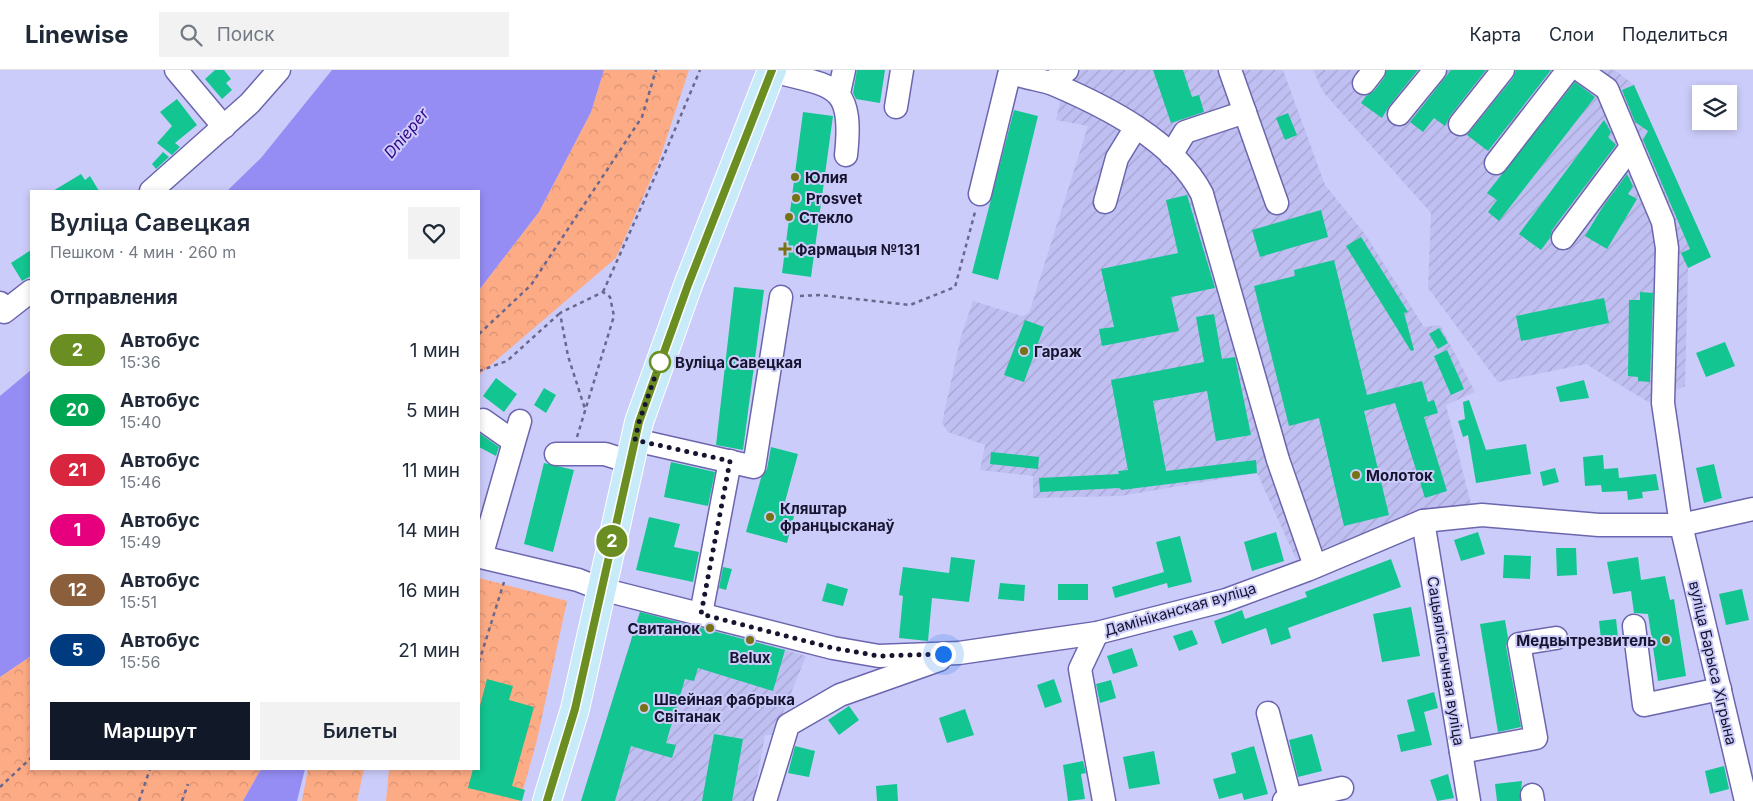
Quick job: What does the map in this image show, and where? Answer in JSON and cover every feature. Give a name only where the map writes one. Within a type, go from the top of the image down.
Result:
[{"type":"main road","points":[[547,801],[575,709],[639,422],[688,285],[772,71]]},
{"type":"street","points":[[176,70],[224,127]]},
{"type":"street","points":[[152,190],[250,103],[278,70]]},
{"type":"street","points":[[839,93],[844,70]]},
{"type":"street","points":[[896,107],[902,70]]},
{"type":"street","points":[[1230,70],[1277,203]]},
{"type":"street","points":[[1399,114],[1435,70]]},
{"type":"street","points":[[1460,124],[1502,70]]},
{"type":"street","points":[[1496,163],[1568,70]]},
{"type":"street","name":"вуліца Барыса Хігрына","points":[[1580,70],[1607,89],[1663,222],[1667,248],[1662,403],[1680,525],[1746,801]]},
{"type":"street","points":[[772,71],[826,85],[839,93],[848,113],[849,127],[846,155]]},
{"type":"street","points":[[980,194],[1010,71],[1059,76],[1123,117],[1171,155],[1195,180],[1202,194],[1278,460],[1315,566]]},
{"type":"street","points":[[1171,155],[1185,132],[1245,112]]},
{"type":"street","points":[[1105,202],[1117,158],[1136,127]]},
{"type":"street","points":[[1563,238],[1632,147]]},
{"type":"street","points":[[2,308],[30,292]]},
{"type":"street","points":[[566,454],[605,454],[632,451],[730,461],[754,466],[781,297]]},
{"type":"street","name":"Дамініканская вуліца","points":[[483,420],[516,431],[481,558],[578,580],[601,589],[833,648],[879,656],[959,653],[1097,633],[1226,600],[1315,566],[1422,521],[1482,515],[1599,525],[1680,525],[1753,508]]},
{"type":"street","points":[[701,614],[730,461]]},
{"type":"street","name":"Сацыялістычная вуліца","points":[[1422,521],[1469,801]]},
{"type":"street","points":[[1634,626],[1644,705],[1720,689]]},
{"type":"street","points":[[1097,633],[1080,669],[1104,801]]},
{"type":"street","points":[[1461,752],[1536,738],[1519,644],[1556,638]]},
{"type":"street","points":[[765,801],[788,725],[840,695],[959,653]]},
{"type":"street","points":[[1268,713],[1289,800],[1342,788]]},
{"type":"path","points":[[480,333],[536,277],[642,117],[656,70]]},
{"type":"path","points":[[480,370],[507,361],[560,313],[603,292],[700,70]]},
{"type":"path","points":[[781,297],[820,295],[910,305],[955,287],[980,194]]},
{"type":"path","points":[[566,454],[585,409],[605,350],[614,316],[610,297],[603,292]]},
{"type":"path","points":[[560,313],[568,356],[585,409]]},
{"type":"path","points":[[480,659],[510,564]]},
{"type":"path","points":[[0,786],[30,759]]},
{"type":"path","points":[[139,801],[150,770]]},
{"type":"path","points":[[182,801],[188,784]]},
{"type":"shaded area","points":[[1067,70],[1283,70],[1325,185],[1365,234],[1424,327],[1440,325],[1475,392],[1446,405],[1471,504],[1422,512],[1296,559],[1257,473],[1120,496],[1033,498],[1033,476],[980,470],[985,445],[948,432],[942,423],[961,336],[973,301],[1022,316],[1029,313],[1088,126],[1056,120]]},
{"type":"shaded area","points":[[1313,70],[1615,70],[1634,85],[1711,257],[1688,268],[1685,386],[1648,402],[1586,364],[1498,382],[1428,288],[1431,213],[1323,92]]},
{"type":"shaded area","points":[[641,607],[806,656],[774,735],[765,735],[753,801],[581,801]]},
{"type":"green space","points":[[604,70],[689,70],[659,161],[616,258],[480,374],[480,289],[539,212],[591,112]]},
{"type":"green space","points":[[480,578],[567,601],[537,740],[520,801],[386,801],[389,770],[480,770]]},
{"type":"green space","points":[[30,657],[30,770],[260,770],[243,801],[0,801],[0,677]]},
{"type":"green space","points":[[308,770],[364,770],[357,801],[302,801]]},
{"type":"water","name":"Dnieper","points":[[332,70],[604,70],[591,112],[539,212],[480,289],[480,190],[228,190],[261,158]]},
{"type":"water","points":[[30,371],[30,657],[0,677],[0,396]]},
{"type":"water","points":[[260,770],[305,770],[297,801],[243,801]]},
{"type":"building","points":[[215,70],[224,70],[231,79],[226,83],[232,90],[222,99],[205,79]]},
{"type":"building","points":[[857,70],[885,70],[880,103],[856,99],[853,93]]},
{"type":"building","points":[[1153,70],[1183,70],[1192,97],[1199,95],[1204,112],[1171,123]]},
{"type":"building","points":[[1387,70],[1418,70],[1389,106],[1382,118],[1361,103],[1366,96],[1374,91],[1384,78]]},
{"type":"building","points":[[1451,70],[1486,70],[1450,116],[1445,126],[1434,118],[1423,132],[1410,122]]},
{"type":"building","points":[[1516,70],[1551,70],[1488,151],[1467,135],[1513,78]]},
{"type":"building","points":[[1575,82],[1595,97],[1499,221],[1488,212],[1497,200],[1487,193]]},
{"type":"building","points":[[1634,85],[1711,257],[1688,268],[1681,253],[1690,249],[1643,140],[1648,131],[1635,122],[1622,90]]},
{"type":"building","points":[[177,99],[197,125],[175,143],[180,147],[172,155],[157,143],[172,126],[160,112]]},
{"type":"building","points":[[1014,110],[1038,116],[998,280],[972,273]]},
{"type":"building","points":[[803,112],[833,116],[811,277],[782,273]]},
{"type":"building","points":[[1288,113],[1297,135],[1285,140],[1276,118]]},
{"type":"building","points":[[1604,120],[1611,132],[1608,137],[1616,145],[1552,230],[1550,238],[1541,250],[1519,234]]},
{"type":"building","points":[[163,152],[169,157],[156,169],[152,164]]},
{"type":"building","points":[[81,174],[85,180],[90,176],[98,190],[55,190]]},
{"type":"building","points":[[1627,174],[1633,186],[1628,194],[1637,199],[1607,249],[1585,236],[1602,208]]},
{"type":"building","points":[[1187,195],[1215,288],[1171,297],[1179,331],[1102,346],[1099,329],[1114,327],[1101,269],[1178,253],[1166,200]]},
{"type":"building","points":[[1321,210],[1328,237],[1260,257],[1252,230]]},
{"type":"building","points":[[1361,237],[1408,312],[1404,313],[1414,350],[1411,351],[1346,246]]},
{"type":"building","points":[[30,251],[30,277],[22,281],[11,263]]},
{"type":"building","points":[[1334,260],[1367,395],[1422,381],[1428,402],[1434,400],[1438,413],[1424,417],[1447,491],[1425,498],[1395,403],[1364,411],[1389,515],[1344,526],[1319,418],[1289,426],[1254,286],[1295,276],[1294,270]]},
{"type":"building","points":[[734,287],[764,290],[743,450],[716,445]]},
{"type":"building","points":[[1640,292],[1653,293],[1650,382],[1638,381],[1638,377],[1628,376],[1629,300],[1640,300]]},
{"type":"building","points":[[1604,298],[1609,323],[1521,341],[1516,316]]},
{"type":"building","points":[[1214,314],[1222,359],[1235,357],[1251,435],[1216,441],[1207,391],[1153,401],[1166,471],[1256,460],[1257,473],[1121,490],[1120,488],[1040,492],[1039,478],[1119,474],[1118,471],[1128,470],[1111,380],[1204,362],[1196,317]]},
{"type":"building","name":"Гараж","points":[[1025,320],[1044,327],[1024,382],[1004,375]]},
{"type":"building","points":[[1439,328],[1448,343],[1438,349],[1429,334]]},
{"type":"building","points":[[1725,342],[1735,366],[1706,377],[1696,353]]},
{"type":"building","points":[[1447,350],[1464,389],[1451,395],[1434,356]]},
{"type":"building","points":[[496,378],[517,394],[504,412],[483,396]]},
{"type":"building","points":[[1584,380],[1589,398],[1560,402],[1556,387]]},
{"type":"building","points":[[544,388],[556,395],[546,413],[534,405]]},
{"type":"building","points":[[1469,400],[1486,450],[1526,444],[1531,474],[1476,483],[1468,435],[1463,437],[1458,421],[1465,419],[1463,402]]},
{"type":"building","points":[[480,434],[499,447],[496,456],[480,448]]},
{"type":"building","points":[[771,447],[798,454],[782,513],[794,516],[787,543],[746,532],[761,478],[767,469]]},
{"type":"building","points":[[991,452],[1039,457],[1038,469],[990,464]]},
{"type":"building","points":[[1603,455],[1604,469],[1618,468],[1619,478],[1656,474],[1659,490],[1642,492],[1643,498],[1628,500],[1627,491],[1602,492],[1601,485],[1585,486],[1583,457]]},
{"type":"building","points":[[671,462],[715,472],[708,506],[664,497]]},
{"type":"building","points":[[544,463],[574,470],[553,552],[524,544]]},
{"type":"building","points":[[1714,464],[1722,498],[1704,503],[1696,468]]},
{"type":"building","points":[[1555,468],[1559,482],[1543,486],[1540,472]]},
{"type":"building","points":[[649,517],[680,524],[674,547],[699,552],[693,582],[636,570]]},
{"type":"building","points":[[1276,532],[1284,561],[1252,571],[1244,542]]},
{"type":"building","points":[[1478,532],[1485,554],[1461,561],[1454,540]]},
{"type":"building","points":[[1180,536],[1192,582],[1168,588],[1167,583],[1115,598],[1112,587],[1164,572],[1156,542]]},
{"type":"building","points":[[1556,548],[1576,548],[1577,575],[1557,576]]},
{"type":"building","points":[[1504,555],[1531,556],[1530,579],[1503,578]]},
{"type":"building","points":[[951,557],[975,560],[969,602],[932,598],[928,641],[899,638],[903,596],[899,595],[903,567],[949,573]]},
{"type":"building","points":[[1638,557],[1641,580],[1665,576],[1670,600],[1674,599],[1686,676],[1658,681],[1648,614],[1634,613],[1631,591],[1613,594],[1607,562]]},
{"type":"building","points":[[1391,559],[1401,587],[1288,628],[1291,638],[1271,645],[1266,628],[1222,644],[1214,621],[1242,610],[1245,619],[1307,597],[1305,592]]},
{"type":"building","points":[[723,567],[732,569],[726,590],[719,588]]},
{"type":"building","points":[[827,583],[848,589],[843,606],[822,601]]},
{"type":"building","points":[[1000,583],[1025,585],[1024,601],[998,599]]},
{"type":"building","points":[[1058,584],[1088,584],[1088,600],[1058,600]]},
{"type":"building","points":[[1742,589],[1749,620],[1726,625],[1719,594]]},
{"type":"building","points":[[1411,607],[1420,656],[1382,662],[1373,614]]},
{"type":"building","name":"Швейная фабрыка Світанак","points":[[640,612],[785,650],[773,691],[698,668],[694,681],[685,679],[666,743],[676,745],[672,758],[631,746],[615,801],[581,801]]},
{"type":"building","points":[[1616,619],[1618,637],[1601,639],[1599,621]]},
{"type":"building","points":[[1505,620],[1508,638],[1506,646],[1521,727],[1498,732],[1480,624]]},
{"type":"building","points":[[1192,630],[1198,644],[1179,651],[1173,636]]},
{"type":"building","points":[[1132,648],[1138,666],[1113,674],[1107,656]]},
{"type":"building","points":[[487,679],[513,686],[509,700],[534,707],[512,786],[525,790],[522,801],[468,788],[473,770],[480,770],[480,706]]},
{"type":"building","points":[[1054,679],[1062,702],[1045,708],[1037,685]]},
{"type":"building","points":[[1111,680],[1116,698],[1100,703],[1096,684]]},
{"type":"building","points":[[1434,692],[1438,708],[1424,712],[1432,745],[1401,752],[1397,735],[1415,731],[1407,700]]},
{"type":"building","points":[[849,706],[859,720],[839,735],[828,720]]},
{"type":"building","points":[[965,709],[974,735],[947,743],[939,718]]},
{"type":"building","points":[[714,734],[743,739],[732,801],[702,801]]},
{"type":"building","points":[[1312,734],[1322,771],[1298,777],[1289,740]]},
{"type":"building","points":[[795,746],[815,751],[809,777],[788,773]]},
{"type":"building","points":[[1254,746],[1268,794],[1244,800],[1242,793],[1219,799],[1213,779],[1236,773],[1231,753]]},
{"type":"building","points":[[1154,751],[1160,784],[1129,789],[1123,757]]},
{"type":"building","points":[[1083,761],[1086,773],[1081,774],[1085,799],[1068,801],[1063,765]]},
{"type":"building","points":[[1724,766],[1729,789],[1710,794],[1705,771]]},
{"type":"building","points":[[1448,774],[1454,798],[1437,801],[1430,780]]},
{"type":"building","points":[[1522,781],[1520,801],[1497,801],[1495,784]]},
{"type":"building","points":[[897,784],[898,801],[877,801],[876,786]]},
{"type":"bus line","name":"2","points":[[547,801],[575,709],[639,422],[688,285],[772,70]]},
{"type":"place","name":"Юлия","points":[[795,177]]},
{"type":"place","name":"Prosvet","points":[[796,198]]},
{"type":"place","name":"Стекло","points":[[789,217]]},
{"type":"place","name":"Фармацыя №131","points":[[785,249]]},
{"type":"place","name":"Гараж","points":[[1024,351]]},
{"type":"place","name":"Вуліца Савецкая","points":[[660,362]]},
{"type":"place","name":"Молоток","points":[[1356,475]]},
{"type":"place","name":"Кляштар францысканаў","points":[[770,517]]},
{"type":"place","name":"Свитанок","points":[[710,628]]},
{"type":"place","name":"Belux","points":[[750,640]]},
{"type":"place","name":"Медвытрезвитель","points":[[1666,640]]},
{"type":"place","name":"Швейная фабрыка Світанак","points":[[644,708]]},
{"type":"route","points":[[660,362],[639,422],[635,440],[730,461],[701,614],[833,648],[879,656],[943,654]]}]
